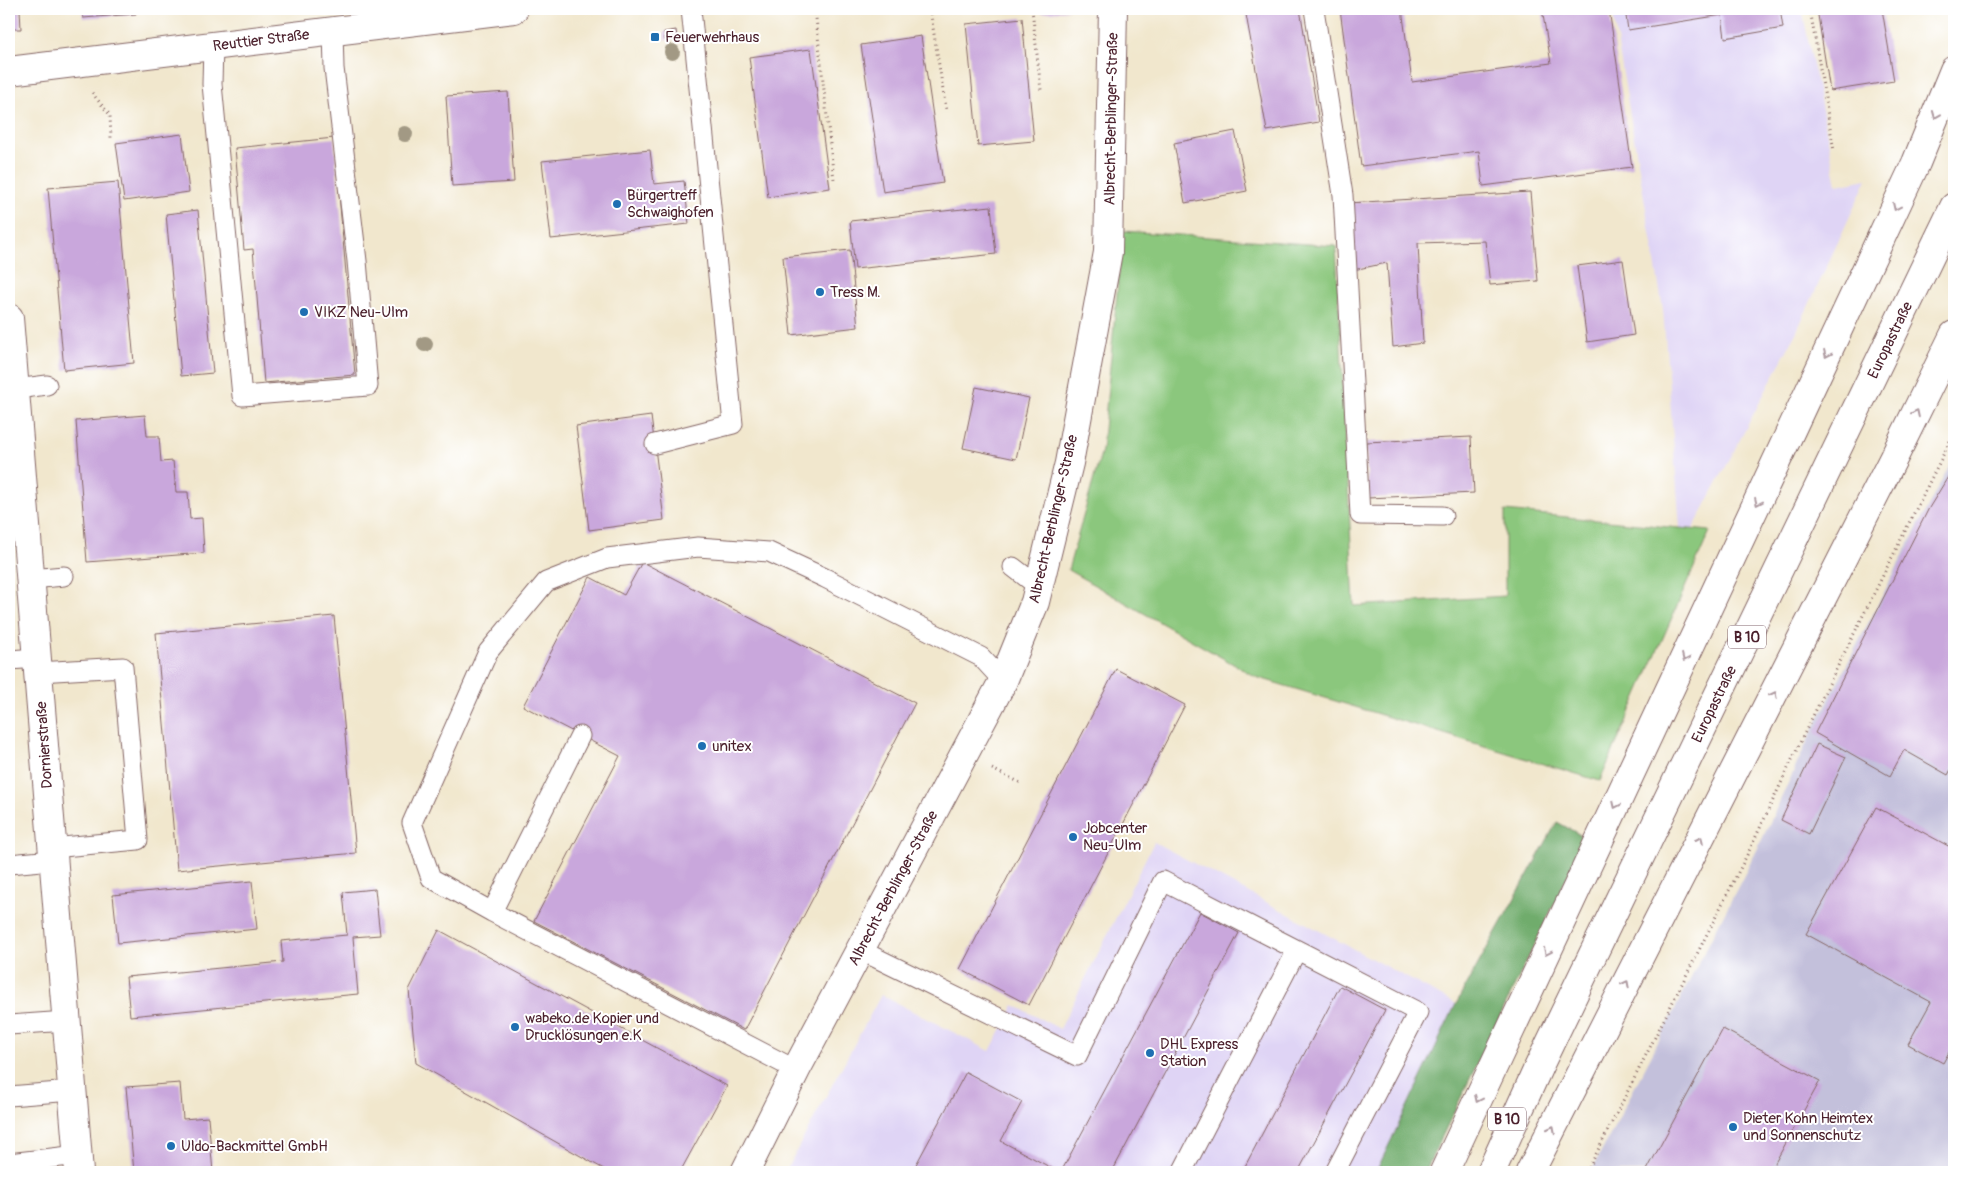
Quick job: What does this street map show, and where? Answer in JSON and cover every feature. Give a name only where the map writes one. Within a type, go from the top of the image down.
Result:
[{"type":"main road","name":"Reuttier Straße","points":[[9,71],[514,9]]},
{"type":"main road","name":"Albrecht-Berblinger-Straße","points":[[745,1172],[796,1070],[1003,681],[1039,586],[1069,463],[1108,252],[1113,9]]},
{"type":"main road","points":[[1444,1172],[1912,172],[1954,70]]},
{"type":"main road","name":"Europastraße","points":[[1491,1172],[1539,1066],[1954,207]]},
{"type":"main road","name":"Dornierstraße","points":[[9,318],[16,389],[17,511],[31,579],[52,854],[79,1164]]},
{"type":"main road","points":[[1530,1172],[1841,562],[1954,335]]},
{"type":"main road","name":"Europastraße","points":[[1474,1172],[1539,1066]]},
{"type":"lane","points":[[655,444],[733,424],[691,9]]},
{"type":"lane","points":[[1314,9],[1343,195],[1360,515],[1443,516]]},
{"type":"lane","points":[[213,46],[212,84],[242,396],[368,386],[357,261],[334,68],[333,31]]},
{"type":"lane","points":[[16,389],[47,385]]},
{"type":"lane","points":[[796,1070],[492,912],[431,878],[412,823],[488,652],[546,582],[607,558],[698,547],[769,552],[825,578],[981,657],[1003,681]]},
{"type":"lane","points":[[1013,567],[1039,586]]},
{"type":"lane","points":[[31,579],[64,576]]},
{"type":"lane","points":[[9,660],[38,665],[123,667],[138,840],[52,854],[9,864]]},
{"type":"lane","points":[[492,912],[580,736]]},
{"type":"lane","points":[[860,950],[1077,1056],[1163,881],[1418,1012],[1335,1172]]},
{"type":"lane","points":[[1182,1172],[1297,950]]},
{"type":"lane","points":[[9,1025],[66,1022]]},
{"type":"lane","points":[[9,1096],[72,1091]]},
{"type":"lane","points":[[9,1163],[79,1164]]},
{"type":"path","points":[[815,9],[834,180]]},
{"type":"path","points":[[930,9],[946,110]]},
{"type":"path","points":[[1032,9],[1041,90]]},
{"type":"path","points":[[1810,9],[1834,151]]},
{"type":"path","points":[[88,61],[93,94],[110,115],[111,138]]},
{"type":"path","points":[[1587,1172],[1752,845],[1806,730],[1954,433]]},
{"type":"shaded area","points":[[1612,9],[1802,9],[1837,185],[1867,179],[1795,335],[1693,529],[1680,528],[1663,309]]},
{"type":"shaded area","points":[[1954,456],[1954,1172],[1591,1172],[1758,848],[1809,738]]},
{"type":"shaded area","points":[[1154,842],[1456,1004],[1376,1172],[785,1172],[881,995],[990,1051],[1014,1005],[1060,1029]]},
{"type":"green space","points":[[1123,231],[1336,246],[1354,606],[1505,596],[1505,511],[1710,531],[1600,781],[1256,677],[1068,570],[1102,450]]},
{"type":"green space","points":[[1557,822],[1586,838],[1425,1172],[1376,1172],[1456,1004]]},
{"type":"building","points":[[9,9],[20,9],[21,29],[9,29]]},
{"type":"building","points":[[82,9],[135,9],[136,14],[83,18]]},
{"type":"building","points":[[1041,9],[1068,9],[1068,10],[1041,13]]},
{"type":"building","points":[[1245,9],[1300,9],[1319,122],[1267,131]]},
{"type":"building","points":[[1340,9],[1402,9],[1412,82],[1551,63],[1542,9],[1609,9],[1632,167],[1483,186],[1479,151],[1361,166]]},
{"type":"building","points":[[1625,9],[1780,9],[1783,28],[1725,38],[1722,15],[1628,30]]},
{"type":"building","points":[[1817,9],[1882,9],[1894,81],[1830,91]]},
{"type":"building","points":[[1022,18],[1034,141],[978,146],[966,24]]},
{"type":"building","points":[[676,30],[677,38],[665,40],[664,32]]},
{"type":"building","points":[[921,36],[943,183],[883,192],[861,45]]},
{"type":"building","points":[[811,49],[830,188],[768,197],[749,57]]},
{"type":"building","points":[[508,92],[514,182],[452,186],[446,96]]},
{"type":"building","points":[[1235,131],[1247,191],[1185,203],[1174,143]]},
{"type":"building","points":[[182,134],[189,192],[124,201],[116,143]]},
{"type":"building","name":"VIKZ Neu-Ulm","points":[[334,138],[355,375],[264,383],[253,249],[244,250],[235,148]]},
{"type":"building","name":"Bürgertreff Schwaighofen","points":[[650,150],[654,184],[684,181],[689,224],[551,239],[542,161]]},
{"type":"building","points":[[118,182],[134,363],[64,370],[48,188]]},
{"type":"building","points":[[1530,192],[1538,281],[1490,285],[1485,241],[1418,243],[1423,343],[1393,347],[1387,263],[1353,270],[1348,203]]},
{"type":"building","points":[[991,206],[996,254],[855,269],[850,221]]},
{"type":"building","points":[[198,210],[213,373],[181,376],[166,214]]},
{"type":"building","name":"Tress M.","points":[[850,250],[858,327],[791,335],[783,257]]},
{"type":"building","points":[[1623,260],[1634,335],[1587,342],[1577,266]]},
{"type":"building","points":[[976,387],[1029,398],[1016,459],[963,448]]},
{"type":"building","points":[[145,415],[147,436],[159,436],[161,462],[173,461],[176,492],[188,492],[190,519],[202,518],[204,553],[87,562],[76,421]]},
{"type":"building","points":[[651,416],[664,520],[589,530],[576,426]]},
{"type":"building","points":[[1471,437],[1474,493],[1368,498],[1366,442]]},
{"type":"building","points":[[1954,467],[1954,764],[1948,775],[1904,750],[1890,776],[1815,733],[1929,508]]},
{"type":"building","points":[[642,562],[915,703],[744,1030],[534,921],[620,756],[523,706],[590,577],[624,595]]},
{"type":"building","points":[[334,616],[356,853],[177,870],[156,633]]},
{"type":"building","name":"Jobcenter Neu-Ulm","points":[[1116,669],[1185,705],[1029,1005],[960,969]]},
{"type":"building","points":[[1817,744],[1846,757],[1809,834],[1781,820]]},
{"type":"building","points":[[1876,807],[1954,849],[1954,1043],[1943,1063],[1908,1044],[1931,1002],[1806,934]]},
{"type":"building","points":[[252,881],[257,929],[118,943],[113,895]]},
{"type":"building","points":[[375,889],[380,935],[353,937],[358,994],[130,1016],[126,977],[283,962],[281,941],[347,935],[343,892]]},
{"type":"building","name":"DHL Express Station","points":[[1200,912],[1239,933],[1112,1172],[1061,1172]]},
{"type":"building","name":"wabeko.de Kopier und Drucklösungen e.K","points":[[439,930],[727,1086],[680,1172],[609,1172],[416,1063],[409,990]]},
{"type":"building","points":[[1340,986],[1385,1010],[1298,1172],[1242,1172]]},
{"type":"building","name":"Dieter Kohn Heimtex und Sonnenschutz","points":[[1723,1029],[1820,1081],[1770,1172],[1646,1172]]},
{"type":"building","points":[[966,1072],[1022,1102],[1001,1141],[1059,1172],[912,1172]]},
{"type":"building","name":"Uldo-Backmittel GmbH","points":[[180,1083],[183,1119],[208,1117],[213,1172],[134,1172],[126,1087]]},
{"type":"place","name":"Feuerwehrhaus","points":[[655,37]]},
{"type":"place","name":"Bürgertreff Schwaighofen","points":[[617,204]]},
{"type":"place","name":"Tress M.","points":[[820,292]]},
{"type":"place","name":"VIKZ Neu-Ulm","points":[[304,312]]},
{"type":"place","name":"unitex","points":[[702,746]]},
{"type":"place","name":"Jobcenter Neu-Ulm","points":[[1073,837]]},
{"type":"place","name":"wabeko.de Kopier und Drucklösungen e.K","points":[[515,1027]]},
{"type":"place","name":"DHL Express Station","points":[[1150,1053]]},
{"type":"place","name":"Dieter Kohn Heimtex und Sonnenschutz","points":[[1733,1127]]},
{"type":"place","name":"Uldo-Backmittel GmbH","points":[[171,1146]]}]
